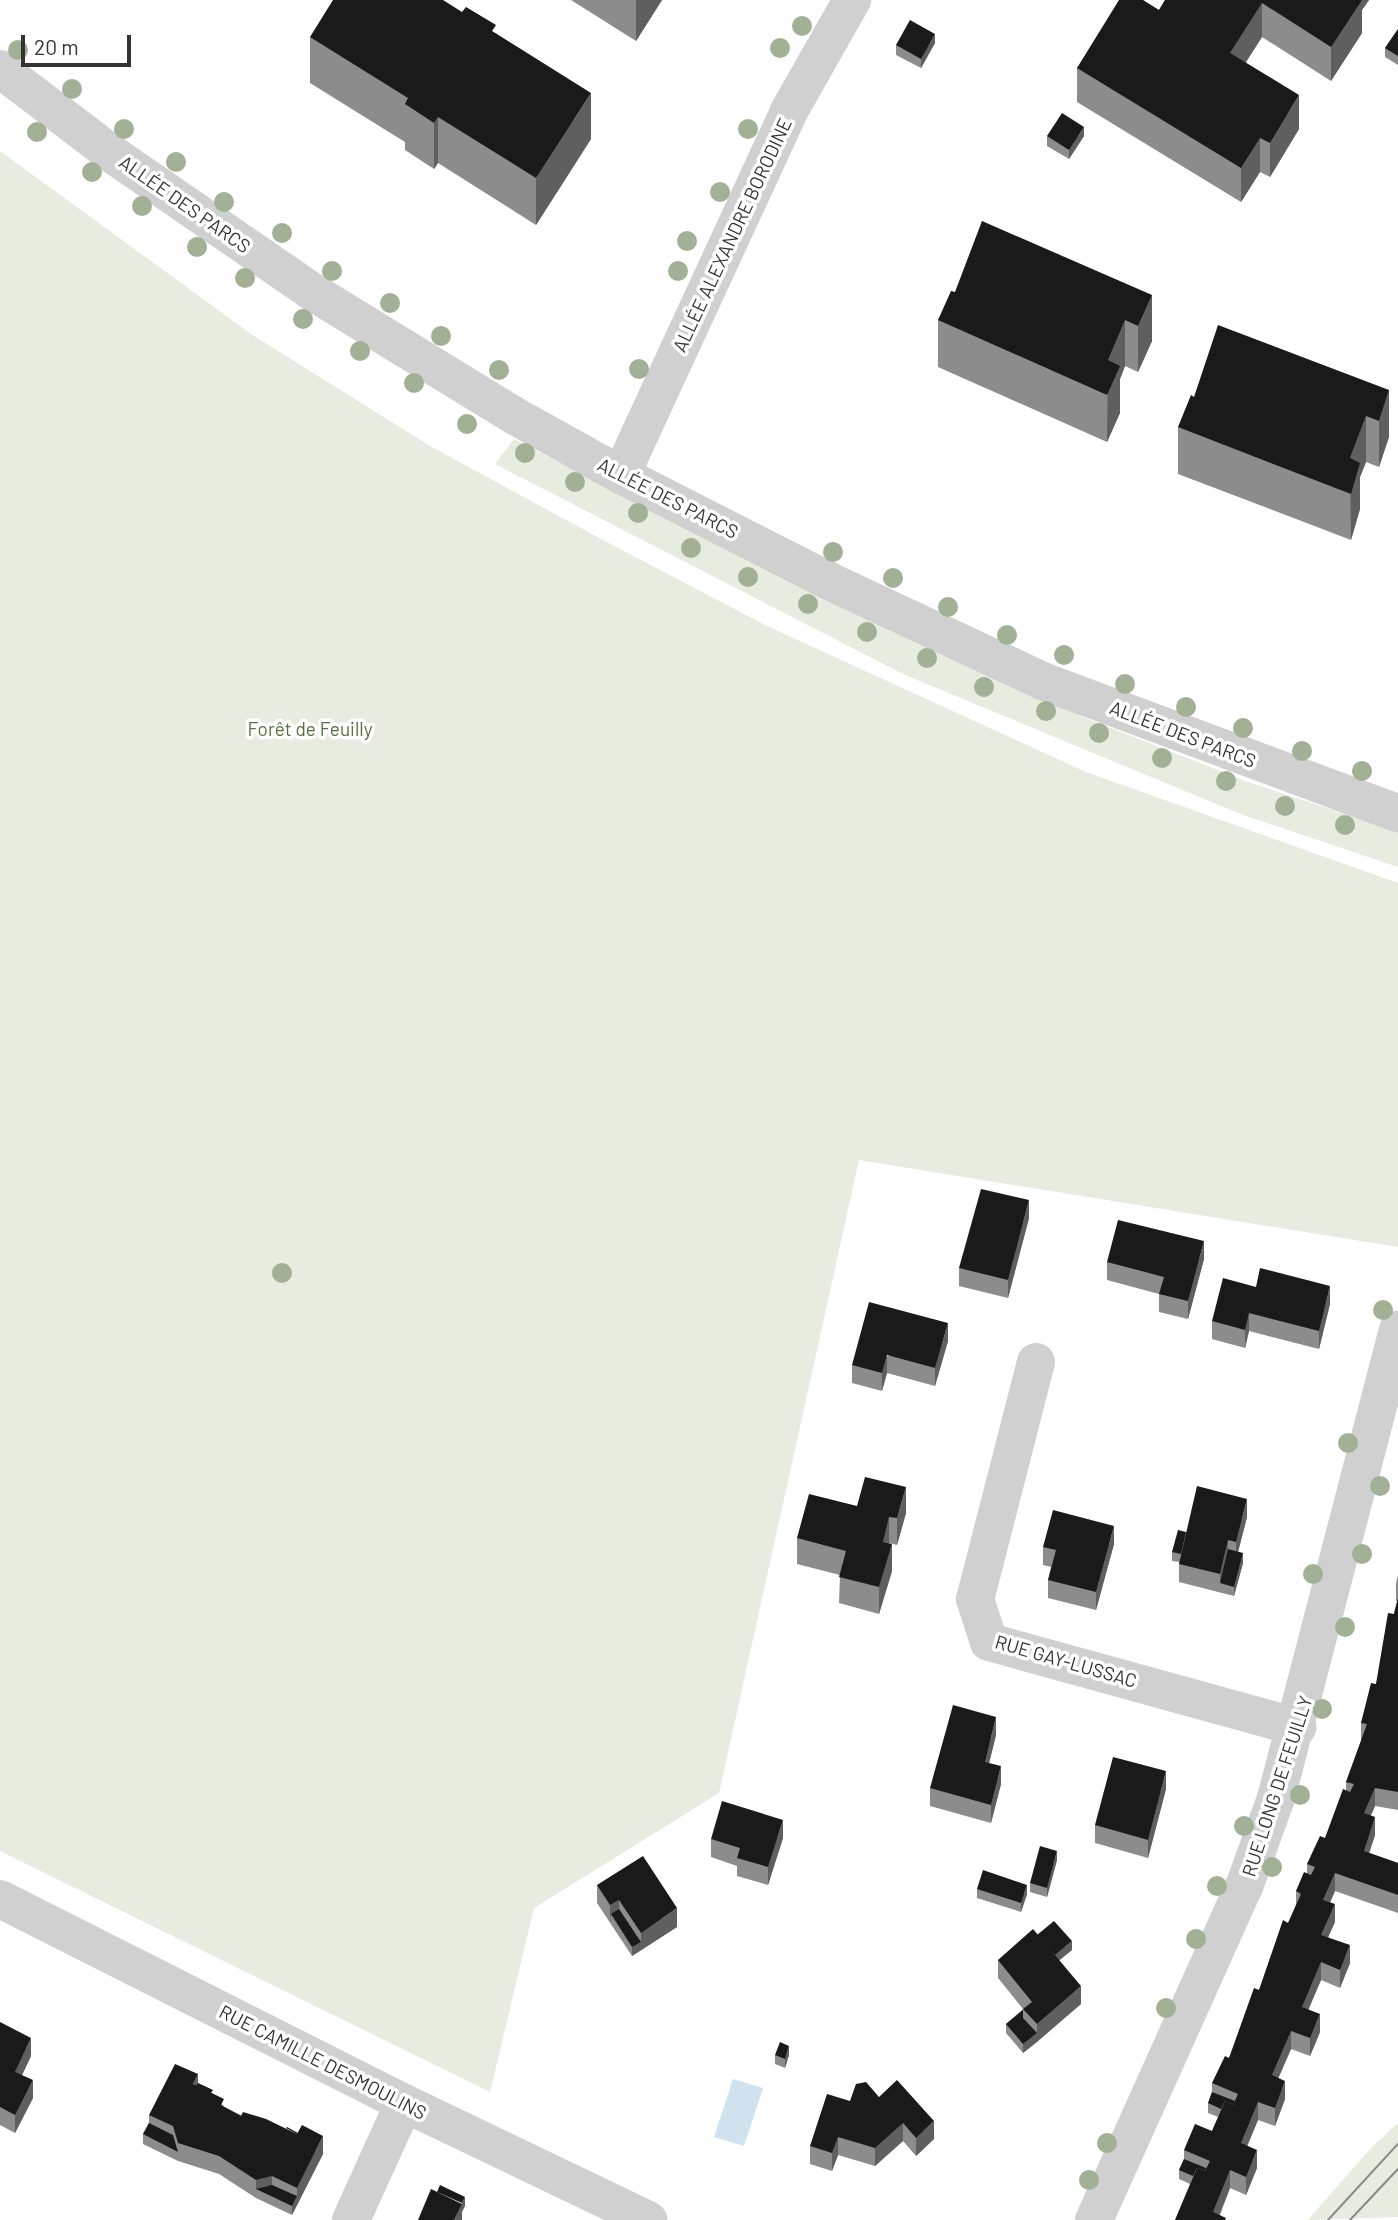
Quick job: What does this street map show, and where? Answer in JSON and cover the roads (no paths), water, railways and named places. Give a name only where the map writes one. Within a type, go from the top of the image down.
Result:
[{"type":"street","name":"ALLÉE ALEXANDRE BORODINE","points":[[621,475],[789,111],[852,0]]},
{"type":"street","name":"ALLÉE DES PARCS","points":[[0,69],[112,154],[311,291],[515,416],[621,475],[829,581],[1045,682],[1398,813]]},
{"type":"street","name":"RUE LONG DE FEUILLY","points":[[1094,2220],[1244,1887],[1298,1727],[1398,1330]]},
{"type":"street","name":"RUE GAY-LUSSAC","points":[[1036,1362],[975,1599],[989,1642],[1298,1727]]},
{"type":"street","name":"RUE CAMILLE DESMOULINS","points":[[0,1899],[404,2103],[648,2220]]},
{"type":"street","points":[[351,2220],[404,2103]]},
{"type":"water","points":[[733,2079],[763,2088],[744,2146],[714,2137]]},
{"type":"tram line","points":[[1328,2220],[1398,2144]]},
{"type":"tram line","points":[[1350,2220],[1398,2169]]},
{"type":"park label","name":"Forêt de Feuilly","points":[[310,729]]}]
